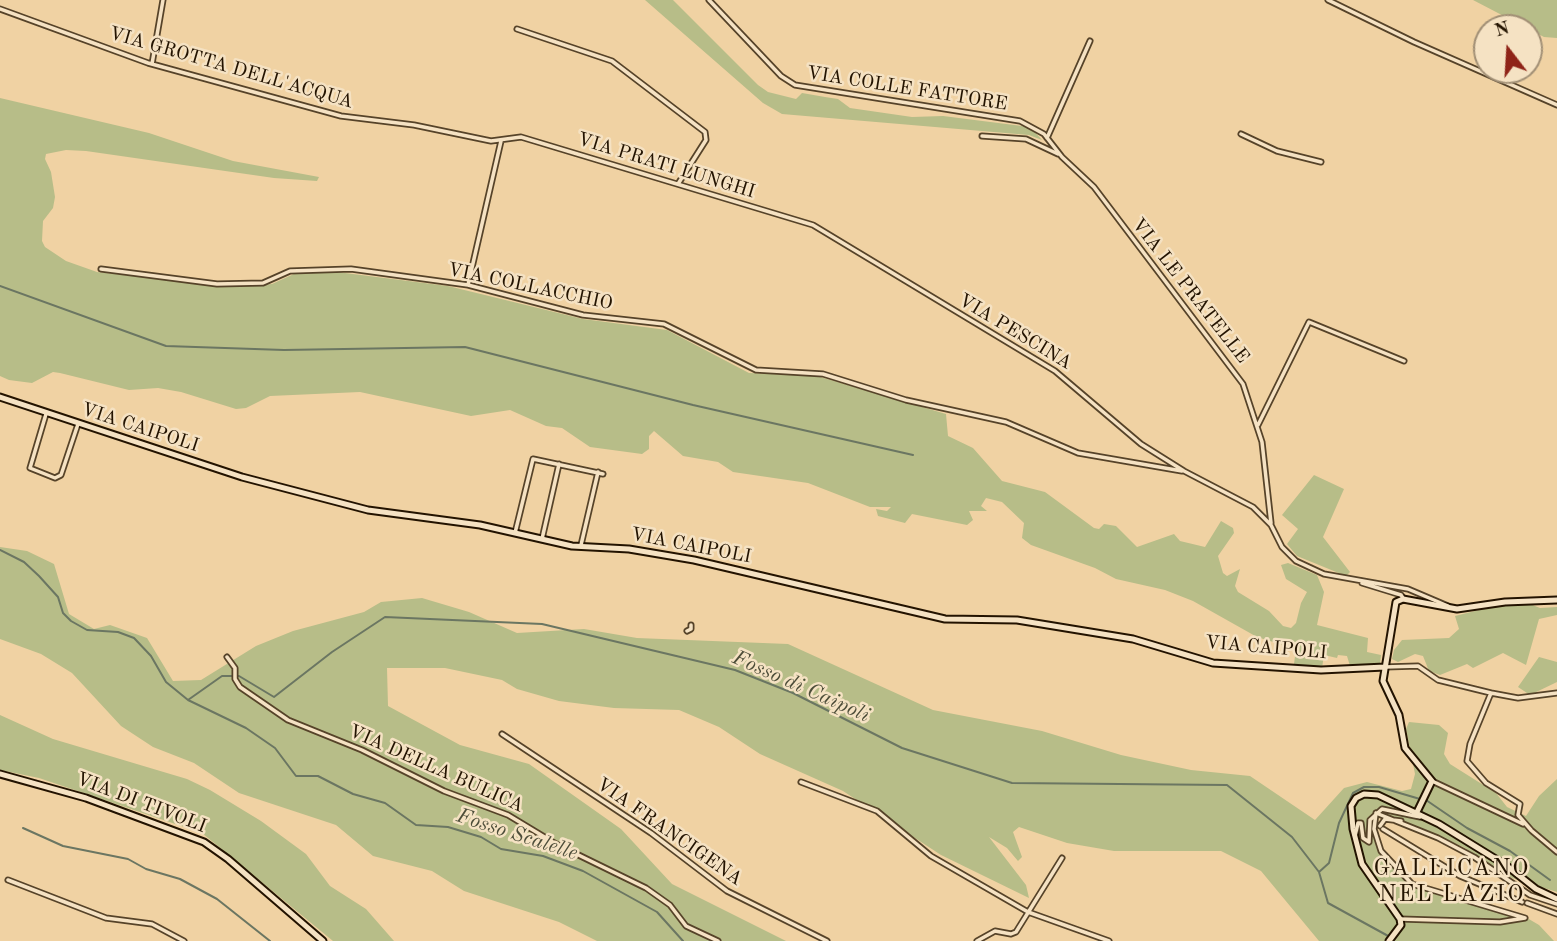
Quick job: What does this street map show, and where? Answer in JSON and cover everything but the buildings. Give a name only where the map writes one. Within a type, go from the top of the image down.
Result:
[{"type":"street","points":[[152,64],[163,0]]},
{"type":"street","name":"VIA COLLE FATTORE","points":[[709,0],[782,77],[795,85],[1020,121],[1047,138]]},
{"type":"street","points":[[1328,0],[1423,46],[1557,105]]},
{"type":"street","name":"VIA GROTTA DELL'ACQUA","points":[[0,9],[152,64],[351,119],[414,125],[501,141]]},
{"type":"street","points":[[517,29],[610,60],[704,131],[706,140],[678,184]]},
{"type":"street","points":[[1047,138],[1090,41]]},
{"type":"street","points":[[1241,134],[1277,151],[1321,162]]},
{"type":"street","points":[[982,136],[1026,138],[1060,155]]},
{"type":"street","name":"VIA PRATI LUNGHI","points":[[501,141],[520,137],[822,230]]},
{"type":"street","name":"VIA LE PRATELLE","points":[[1047,138],[1060,155],[1094,187],[1172,293],[1222,353],[1246,389],[1258,425],[1271,525]]},
{"type":"street","points":[[468,285],[501,141]]},
{"type":"street","name":"VIA PESCINA","points":[[822,230],[873,264],[1062,375],[1127,434],[1184,471]]},
{"type":"street","name":"VIA COLLACCHIO","points":[[101,269],[217,284],[265,283],[290,271],[351,270],[468,285],[583,315],[664,324],[756,370],[823,374],[906,400],[1006,422],[1075,452],[1184,471]]},
{"type":"street","points":[[1258,425],[1309,322],[1404,361]]},
{"type":"street","name":"VIA CAIPOLI","points":[[0,397],[247,479],[354,507],[515,533],[581,547],[625,549],[690,559],[948,620],[1022,621],[1135,639],[1213,663],[1321,670],[1385,667]]},
{"type":"street","points":[[46,414],[30,467],[32,471],[44,475],[61,477],[78,424]]},
{"type":"street","points":[[515,533],[533,459],[601,473],[581,547]]},
{"type":"street","points":[[542,539],[559,464]]},
{"type":"street","points":[[1184,471],[1248,504],[1271,525],[1284,549],[1298,563],[1321,573],[1413,591],[1452,609]]},
{"type":"street","points":[[1357,581],[1401,595],[1403,599],[1452,609],[1505,602],[1557,600]]},
{"type":"street","points":[[1403,599],[1395,604],[1384,683],[1399,715],[1404,747],[1431,783],[1519,821],[1557,852]]},
{"type":"street","points":[[687,631],[691,629],[691,625]]},
{"type":"street","name":"VIA DELLA BULICA","points":[[227,657],[235,668],[235,679],[240,687],[288,720],[358,748],[444,791],[511,816],[552,842],[646,888],[670,905],[684,924],[718,941]]},
{"type":"street","points":[[1385,667],[1418,666],[1440,680],[1520,698],[1557,693]]},
{"type":"street","points":[[1491,693],[1470,744],[1467,761],[1490,786],[1520,804],[1518,815],[1531,830]]},
{"type":"street","name":"VIA FRANCIGENA","points":[[502,734],[655,835],[723,889],[827,941]]},
{"type":"street","name":"VIA DI TIVOLI","points":[[0,774],[74,794],[198,839],[225,856],[323,941]]},
{"type":"street","points":[[801,782],[877,811],[931,856],[1028,912],[1109,941]]},
{"type":"street","points":[[1418,809],[1431,783]]},
{"type":"street","points":[[1400,922],[1362,864],[1354,838],[1351,806],[1362,794],[1374,793],[1418,809],[1507,866],[1557,902]]},
{"type":"street","points":[[1354,838],[1358,823],[1361,823],[1363,838],[1369,842],[1370,820],[1384,808],[1429,818]]},
{"type":"street","points":[[1376,813],[1401,821],[1472,856],[1530,895],[1557,902]]},
{"type":"street","points":[[1376,813],[1374,829],[1381,851],[1412,884],[1524,915],[1523,920],[1500,922],[1400,922]]},
{"type":"street","points":[[1401,821],[1385,819],[1382,827],[1460,877],[1557,914]]},
{"type":"street","points":[[977,941],[995,931],[1015,933],[1062,858]]},
{"type":"street","points":[[8,880],[106,918],[152,923],[184,941]]},
{"type":"street","points":[[1389,941],[1400,922]]},
{"type":"green space","points":[[645,0],[673,0],[768,92],[796,99],[802,93],[838,99],[850,108],[912,117],[943,116],[1022,126],[1033,130],[1042,140],[1029,135],[782,114],[763,103]]},
{"type":"green space","points":[[1473,0],[1557,0],[1557,38],[1543,36],[1543,14],[1500,14]]},
{"type":"green space","points":[[0,98],[149,133],[233,161],[319,177],[317,181],[274,178],[86,151],[66,150],[46,154],[55,197],[53,208],[43,221],[42,241],[45,247],[66,261],[97,272],[232,287],[272,284],[296,273],[337,272],[448,286],[583,319],[667,330],[749,373],[817,376],[946,414],[948,436],[973,448],[1002,481],[1045,492],[1094,528],[1099,529],[1104,524],[1116,526],[1137,547],[1174,534],[1180,541],[1205,547],[1221,521],[1233,528],[1234,533],[1218,556],[1223,573],[1227,576],[1240,569],[1235,586],[1238,592],[1269,611],[1283,626],[1291,628],[1296,623],[1307,592],[1286,579],[1281,565],[1288,563],[1317,575],[1324,592],[1317,625],[1368,638],[1367,652],[1381,655],[1380,664],[1350,666],[1347,656],[1338,655],[1337,658],[1324,655],[1322,668],[1294,664],[1296,649],[1257,637],[1193,601],[1165,590],[1116,579],[1095,568],[1031,545],[1022,538],[1024,523],[1002,502],[986,498],[981,506],[987,511],[969,511],[973,520],[967,525],[912,514],[905,523],[878,516],[876,509],[887,511],[891,507],[870,507],[808,483],[733,472],[718,462],[683,456],[654,431],[649,436],[649,449],[642,454],[590,447],[562,428],[546,426],[510,410],[471,416],[360,392],[270,396],[246,408],[236,409],[181,392],[158,388],[129,390],[53,372],[32,383],[9,380],[0,376]]},
{"type":"green space","points":[[1314,475],[1344,489],[1323,537],[1350,572],[1346,576],[1297,556],[1287,544],[1298,529],[1282,515]]},
{"type":"green space","points":[[0,547],[27,551],[54,564],[69,614],[94,629],[110,625],[147,638],[173,681],[201,680],[256,646],[293,631],[364,612],[381,602],[422,598],[469,612],[517,633],[584,629],[637,638],[788,644],[933,710],[1042,731],[1121,755],[1191,770],[1250,776],[1315,820],[1344,788],[1367,782],[1402,791],[1411,789],[1415,774],[1406,729],[1409,722],[1439,725],[1448,733],[1444,754],[1450,764],[1496,793],[1507,807],[1526,816],[1539,796],[1557,779],[1557,892],[1512,878],[1463,847],[1380,812],[1376,814],[1374,823],[1381,851],[1412,884],[1522,915],[1539,925],[1554,941],[1319,941],[1261,871],[1221,851],[1114,851],[1067,843],[1019,827],[1013,832],[1022,857],[1018,861],[1007,848],[989,837],[1026,885],[1029,898],[941,855],[843,791],[760,754],[719,727],[679,710],[614,708],[559,701],[517,689],[502,680],[445,668],[387,668],[388,706],[460,745],[529,764],[621,829],[672,884],[786,941],[597,941],[559,922],[464,891],[432,871],[373,856],[336,825],[239,793],[194,763],[153,747],[121,726],[72,673],[41,654],[0,639]]},
{"type":"green space","points":[[1530,604],[1540,608],[1557,607],[1557,615],[1539,619],[1526,665],[1503,653],[1473,668],[1467,664],[1440,675],[1429,671],[1423,656],[1415,654],[1398,662],[1392,659],[1394,650],[1402,640],[1449,638],[1459,629],[1455,616],[1491,607]]},
{"type":"green space","points":[[1539,657],[1557,662],[1557,682],[1530,695],[1518,687]]},
{"type":"green space","points":[[0,715],[53,739],[187,779],[210,790],[261,821],[306,854],[330,886],[366,909],[394,941],[333,941],[202,833],[39,778],[0,770]]},
{"type":"waterway","points":[[0,286],[166,346],[284,350],[465,347],[693,405],[913,455]]},
{"type":"waterway","name":"Fosso Scalelle","points":[[0,550],[24,562],[39,576],[58,597],[63,613],[71,621],[87,630],[118,632],[134,638],[151,656],[166,682],[188,700],[246,728],[275,748],[296,776],[318,776],[353,794],[385,803],[416,825],[448,827],[481,837],[501,849],[543,856],[583,871],[657,912],[683,941]]},
{"type":"waterway","name":"Fosso di Caipoli","points":[[188,700],[222,676],[239,676],[274,697],[332,652],[385,617],[542,624],[735,670],[793,693],[902,748],[1012,783],[1227,785],[1292,837],[1319,872],[1329,863],[1339,823],[1353,793],[1364,787],[1379,787],[1420,799]]},
{"type":"waterway","name":"Fosso di Caipoli","points":[[1426,800],[1467,828],[1510,851],[1550,880]]},
{"type":"waterway","points":[[23,828],[63,846],[128,859],[146,869],[180,879],[217,899],[270,941]]},
{"type":"waterway","name":"Fosso di Caipoli","points":[[1319,872],[1328,903],[1390,937]]},
{"type":"district","name":"GALLICANO NEL LAZIO","points":[[1452,882]]}]
